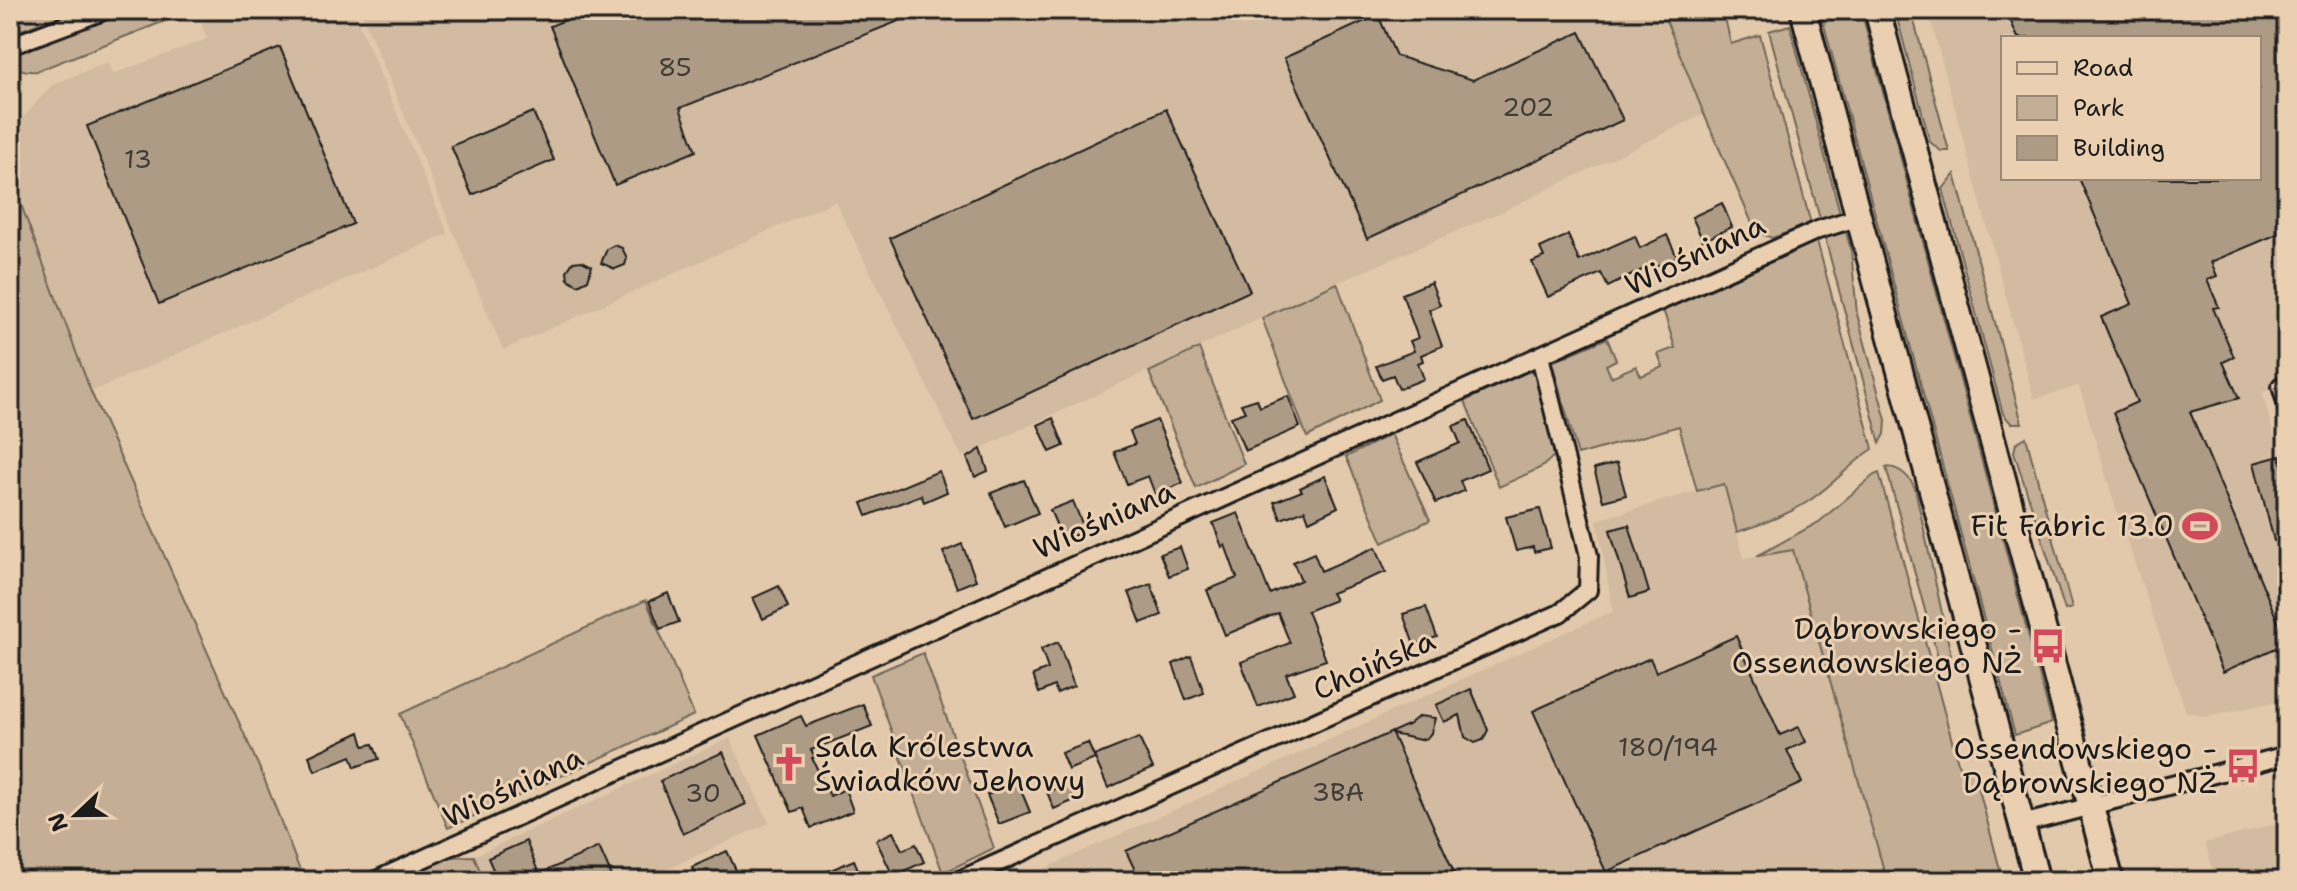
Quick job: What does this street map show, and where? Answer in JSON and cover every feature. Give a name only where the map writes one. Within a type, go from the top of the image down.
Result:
[{"type":"main road","points":[[1803,10],[2037,881]]},
{"type":"main road","points":[[1877,10],[2111,881]]},
{"type":"street","points":[[10,46],[106,10]]},
{"type":"street","name":"Wiośniana","points":[[374,881],[1818,230],[1859,217]]},
{"type":"street","name":"Choińska","points":[[957,881],[1560,613],[1588,590],[1589,556],[1540,356]]},
{"type":"street","points":[[2281,386],[2287,406]]},
{"type":"street","points":[[2022,824],[2287,755]]},
{"type":"shaded area","points":[[207,10],[353,10],[448,234],[91,392],[10,175],[10,132],[52,85],[107,62],[113,74],[207,39],[201,23],[210,20]]},
{"type":"shaded area","points":[[360,10],[1662,10],[1704,114],[1501,212],[1337,283],[962,457],[835,201],[503,350]]},
{"type":"shaded area","points":[[1928,10],[2287,10],[2287,385],[2262,392],[2287,483],[2287,699],[2207,717],[2186,712],[2116,509],[2079,386],[2034,399]]},
{"type":"shaded area","points":[[1724,483],[1744,558],[1793,550],[1887,881],[1017,881],[1613,611],[1597,520]]},
{"type":"shaded area","points":[[730,738],[769,823],[641,881],[484,881],[474,856]]},
{"type":"shaded area","points":[[2287,821],[2287,881],[2216,881],[2205,843]]},
{"type":"green space","points":[[10,10],[76,10],[10,34]]},
{"type":"green space","points":[[129,10],[193,10],[37,71],[21,69],[10,58],[14,53]]},
{"type":"green space","points":[[1662,10],[1735,10],[1724,14],[1731,44],[1760,35],[1811,224],[1772,238],[1756,232]]},
{"type":"green space","points":[[1820,10],[1861,10],[2052,723],[2015,735]]},
{"type":"green space","points":[[1895,10],[1911,10],[1949,151],[1941,151],[1930,142]]},
{"type":"green space","points":[[1790,25],[1840,213],[1820,219],[1769,31]]},
{"type":"green space","points":[[1955,174],[2022,423],[2011,423],[2003,414],[1943,189]]},
{"type":"green space","points":[[10,175],[91,392],[263,776],[304,881],[10,881]]},
{"type":"green space","points":[[1846,232],[1851,250],[1857,314],[1886,420],[1885,434],[1880,443],[1825,238]]},
{"type":"green space","points":[[1817,241],[1873,449],[1804,504],[1737,532],[1724,484],[1697,491],[1679,426],[1578,455],[1552,362],[1607,338],[1616,360],[1606,365],[1611,377],[1636,366],[1641,376],[1663,367],[1658,354],[1675,348],[1664,312],[1668,305]]},
{"type":"green space","points":[[1337,283],[1380,400],[1307,437],[1262,318]]},
{"type":"green space","points":[[1199,348],[1244,464],[1196,488],[1149,372]]},
{"type":"green space","points":[[1529,370],[1539,379],[1556,454],[1542,467],[1499,487],[1465,401]]},
{"type":"green space","points":[[1391,434],[1430,520],[1383,543],[1346,457]]},
{"type":"green space","points":[[2026,437],[2072,608],[2065,610],[2014,452],[2016,443]]},
{"type":"green space","points":[[1886,467],[1903,473],[1915,488],[1951,655],[1938,658]]},
{"type":"green space","points":[[1879,473],[1960,770],[1973,767],[2003,881],[1887,881],[1793,550],[1757,556],[1819,522]]},
{"type":"green space","points":[[646,600],[694,715],[448,828],[400,714]]},
{"type":"green space","points":[[923,653],[994,848],[943,873],[871,675]]},
{"type":"green space","points":[[474,856],[484,881],[397,881],[448,857]]},
{"type":"building","points":[[565,10],[924,11],[680,108],[696,151],[615,185],[550,26],[568,19]]},
{"type":"building","points":[[2006,10],[2287,10],[2287,230],[2211,262],[2217,276],[2207,280],[2219,307],[2213,308],[2234,357],[2223,362],[2239,398],[2190,412],[2287,643],[2223,672],[2113,413],[2137,402],[2101,317],[2132,304],[2080,180],[2261,180],[2261,36],[2017,36]]},
{"type":"building","points":[[1378,15],[1396,56],[1473,80],[1580,32],[1623,120],[1367,239],[1284,58]]},
{"type":"building","points":[[280,47],[353,224],[159,304],[87,126]]},
{"type":"building","points":[[1166,109],[1250,291],[973,419],[890,238]]},
{"type":"building","points":[[533,112],[554,160],[472,195],[451,146]]},
{"type":"building","points":[[1722,203],[1732,227],[1703,241],[1692,217]]},
{"type":"building","points":[[1568,235],[1579,261],[1635,236],[1640,248],[1667,235],[1677,257],[1608,287],[1601,273],[1548,297],[1532,262],[1544,257],[1540,248]]},
{"type":"building","points":[[614,245],[622,248],[627,258],[625,265],[615,269],[601,263],[607,249]]},
{"type":"building","points":[[582,261],[592,266],[588,280],[578,285],[568,279],[567,271],[573,262]]},
{"type":"building","points":[[1431,282],[1440,305],[1429,310],[1442,346],[1421,355],[1423,361],[1418,363],[1424,379],[1399,389],[1393,375],[1382,379],[1376,366],[1414,351],[1410,341],[1418,338],[1402,294]]},
{"type":"building","points":[[1288,396],[1300,427],[1245,451],[1231,417],[1245,412],[1241,404],[1257,399],[1260,407]]},
{"type":"building","points":[[1053,418],[1064,446],[1050,452],[1038,425]]},
{"type":"building","points":[[1157,420],[1183,483],[1155,494],[1148,476],[1127,484],[1114,452],[1135,444],[1130,431]]},
{"type":"building","points":[[1468,420],[1488,469],[1460,481],[1464,491],[1436,503],[1417,462],[1460,443],[1453,426]]},
{"type":"building","points":[[981,449],[988,471],[975,477],[967,458]]},
{"type":"building","points":[[2280,456],[2287,482],[2287,537],[2274,541],[2254,463]]},
{"type":"building","points":[[1617,463],[1626,495],[1603,501],[1594,469]]},
{"type":"building","points":[[939,471],[947,492],[924,502],[921,495],[867,516],[862,503]]},
{"type":"building","points":[[1325,476],[1338,507],[1309,521],[1305,510],[1281,519],[1274,502],[1302,491],[1300,488]]},
{"type":"building","points":[[1024,480],[1038,513],[1005,527],[991,493]]},
{"type":"building","points":[[1073,501],[1085,531],[1063,540],[1050,510]]},
{"type":"building","points":[[1540,509],[1551,548],[1534,552],[1533,547],[1516,551],[1506,517]]},
{"type":"building","points":[[1238,513],[1270,594],[1301,580],[1293,562],[1314,553],[1321,571],[1376,547],[1386,572],[1331,593],[1335,600],[1307,611],[1326,660],[1286,674],[1294,693],[1258,707],[1241,662],[1290,643],[1278,613],[1225,635],[1207,590],[1237,578],[1213,523]]},
{"type":"building","points":[[1629,525],[1649,592],[1630,598],[1610,530]]},
{"type":"building","points":[[962,544],[976,580],[957,588],[943,552]]},
{"type":"building","points":[[1180,547],[1188,569],[1169,576],[1160,554]]},
{"type":"building","points":[[1151,584],[1162,615],[1141,623],[1129,592]]},
{"type":"building","points":[[779,586],[788,607],[763,619],[753,598]]},
{"type":"building","points":[[668,593],[679,622],[660,629],[649,601]]},
{"type":"building","points":[[1426,607],[1437,637],[1414,645],[1403,614]]},
{"type":"building","points":[[1736,636],[1780,735],[1799,727],[1806,742],[1787,750],[1802,783],[1606,872],[1533,711],[1650,658],[1656,672]]},
{"type":"building","points":[[1058,642],[1074,686],[1057,693],[1054,686],[1039,693],[1033,675],[1048,669],[1041,649]]},
{"type":"building","points":[[1191,656],[1204,693],[1186,700],[1173,664]]},
{"type":"building","points":[[1471,689],[1488,730],[1483,740],[1475,743],[1465,737],[1460,715],[1444,722],[1436,705]]},
{"type":"building","points":[[863,704],[872,726],[811,750],[830,796],[845,789],[853,811],[811,828],[803,808],[792,812],[758,735],[801,716],[806,726]]},
{"type":"building","points":[[1419,716],[1435,718],[1427,738],[1420,740],[1392,734],[1458,881],[1140,881],[1126,851],[1408,725]]},
{"type":"building","points":[[360,732],[364,746],[373,744],[379,759],[355,767],[351,756],[315,771],[309,756]]},
{"type":"building","points":[[1139,738],[1153,768],[1108,788],[1094,756]]},
{"type":"building","points":[[1088,743],[1095,759],[1068,770],[1061,753]]},
{"type":"building","points":[[723,752],[746,804],[683,834],[660,781]]},
{"type":"building","points":[[1018,783],[1030,812],[999,824],[987,795]]},
{"type":"building","points":[[1068,783],[1075,800],[1054,809],[1047,792]]},
{"type":"building","points":[[893,832],[902,850],[916,844],[924,862],[893,876],[876,840]]},
{"type":"building","points":[[526,841],[539,874],[599,847],[614,881],[498,881],[488,858]]},
{"type":"building","points":[[727,851],[741,881],[698,881],[692,867]]},
{"type":"building","points":[[854,860],[863,881],[805,881]]},
{"type":"place","name":"Fit Fabric 13.0","points":[[2200,526]]},
{"type":"place","name":"Dąbrowskiego - Ossendowskiego NŻ","points":[[2048,646]]},
{"type":"place","name":"Sala Królestwa Świadków Jehowy","points":[[789,764]]},
{"type":"place","name":"Ossendowskiego - Dąbrowskiego NŻ","points":[[2243,766]]}]
